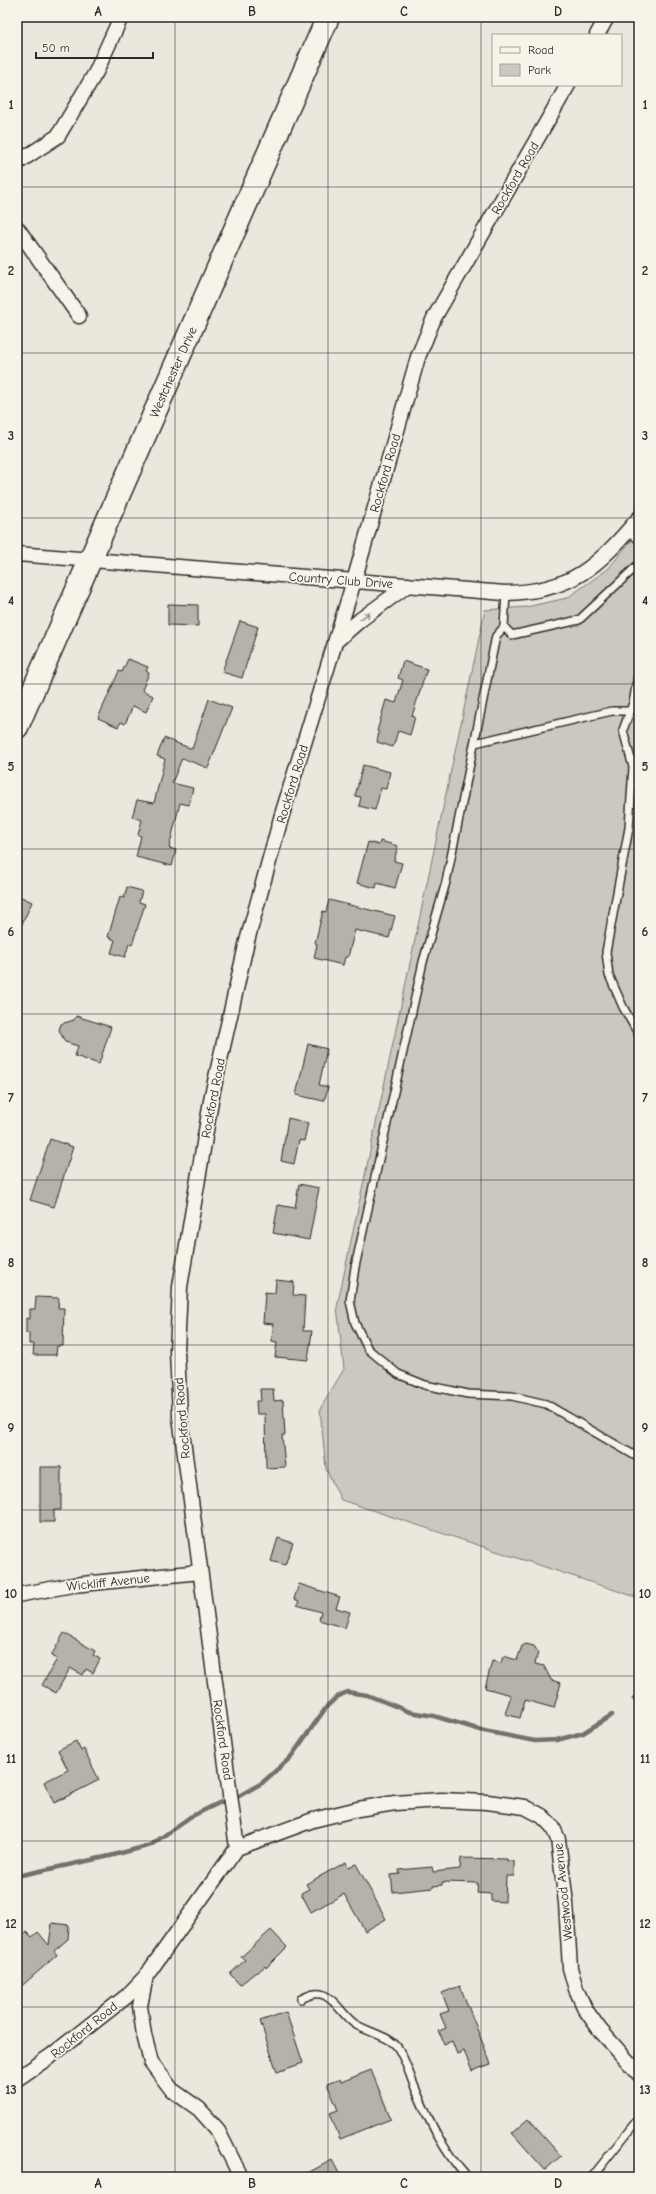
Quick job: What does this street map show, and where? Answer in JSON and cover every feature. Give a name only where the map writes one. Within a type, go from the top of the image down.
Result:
[{"type":"main road","name":"Westchester Drive","points":[[17,727],[328,17]]},
{"type":"street","points":[[17,163],[58,136],[96,72],[121,17]]},
{"type":"street","points":[[598,34],[607,17]]},
{"type":"street","name":"Rockford Road","points":[[17,2079],[65,2046],[127,1996],[146,1976],[237,1848],[180,1416],[177,1351],[180,1286],[212,1095],[247,941],[282,818],[354,581],[418,357],[434,318],[567,86]]},
{"type":"street","points":[[17,228],[79,316]]},
{"type":"street","name":"Country Club Drive","points":[[17,554],[506,593],[525,592],[559,585],[577,577],[593,567],[639,518]]},
{"type":"street","points":[[336,642],[360,620],[408,585]]},
{"type":"street","name":"Wickliff Avenue","points":[[17,1595],[73,1585],[200,1572]]},
{"type":"street","name":"Westwood Avenue","points":[[237,1848],[313,1820],[358,1809],[395,1803],[441,1800],[487,1802],[525,1807],[542,1816],[552,1826],[558,1839],[566,1902],[570,1968],[576,1989],[585,2009],[600,2030],[639,2074]]},
{"type":"street","points":[[146,1976],[140,2006],[144,2036],[152,2062],[172,2090],[199,2109],[217,2129],[241,2177]]},
{"type":"lane","points":[[628,531],[639,540]]},
{"type":"lane","points":[[504,627],[512,635],[579,620],[639,564]]},
{"type":"lane","points":[[506,593],[504,627],[496,636],[446,882],[423,962],[355,1267],[350,1301],[355,1323],[368,1349],[398,1374],[432,1386],[468,1394],[512,1396],[546,1404],[639,1458]]},
{"type":"lane","points":[[639,669],[630,711],[623,730],[633,767],[629,828],[606,952],[610,975],[623,1007],[639,1035]]},
{"type":"lane","points":[[475,743],[612,711],[630,711]]},
{"type":"lane","points":[[301,1999],[314,1993],[324,1995],[332,2000],[350,2021],[366,2031],[385,2038],[397,2047],[427,2118],[456,2165],[467,2177]]},
{"type":"lane","points":[[592,2177],[639,2118]]},
{"type":"green space","points":[[639,531],[639,1598],[341,1500],[326,1469],[320,1409],[344,1369],[337,1307],[485,610],[526,607],[567,598],[608,569]]},
{"type":"building","points":[[168,604],[198,605],[198,626],[168,625]]},
{"type":"building","points":[[240,621],[258,627],[242,678],[222,672]]},
{"type":"building","points":[[128,659],[148,667],[146,671],[149,673],[142,690],[153,696],[146,712],[133,706],[125,724],[121,722],[118,727],[98,718],[119,671],[122,672]]},
{"type":"building","points":[[403,661],[427,669],[412,716],[415,717],[410,735],[398,731],[393,747],[377,742],[379,732],[377,731],[386,700],[396,703],[403,680],[398,678]]},
{"type":"building","points":[[209,699],[232,708],[208,768],[182,758],[172,783],[193,788],[189,805],[180,803],[169,848],[176,850],[172,866],[136,857],[141,836],[138,835],[142,820],[132,817],[137,800],[154,803],[165,759],[157,756],[164,738],[192,749]]},
{"type":"building","points":[[363,765],[390,772],[386,789],[381,788],[375,810],[359,806],[361,797],[355,796]]},
{"type":"building","points":[[380,841],[398,846],[394,861],[402,863],[395,888],[377,883],[376,888],[357,883],[368,842],[379,845]]},
{"type":"building","points":[[127,887],[142,891],[139,902],[145,904],[132,945],[129,944],[125,957],[111,953],[115,940],[108,937],[120,897],[124,898]]},
{"type":"building","points":[[17,895],[32,902],[17,935]]},
{"type":"building","points":[[329,900],[395,916],[389,938],[355,930],[348,957],[345,957],[343,965],[314,958],[317,944],[315,943],[323,911],[326,912]]},
{"type":"building","points":[[76,1016],[111,1027],[99,1064],[75,1056],[78,1046],[65,1042],[59,1030],[61,1024],[74,1020]]},
{"type":"building","points":[[308,1044],[327,1049],[319,1085],[328,1087],[324,1101],[296,1095]]},
{"type":"building","points":[[288,1118],[308,1123],[304,1141],[299,1140],[294,1164],[281,1161]]},
{"type":"building","points":[[50,1139],[73,1147],[54,1207],[30,1200]]},
{"type":"building","points":[[299,1184],[319,1188],[309,1240],[273,1233],[278,1205],[295,1208]]},
{"type":"building","points":[[276,1280],[294,1282],[293,1295],[305,1296],[303,1331],[312,1331],[308,1360],[275,1357],[277,1342],[272,1341],[273,1324],[263,1323],[265,1292],[275,1293]]},
{"type":"building","points":[[36,1297],[59,1298],[58,1308],[64,1308],[63,1346],[57,1346],[56,1355],[33,1355],[34,1344],[29,1344],[29,1333],[26,1333],[26,1318],[30,1319],[30,1309],[35,1309]]},
{"type":"building","points":[[260,1389],[273,1389],[274,1401],[283,1400],[285,1435],[282,1435],[285,1467],[266,1468],[265,1414],[257,1414],[256,1401],[261,1401]]},
{"type":"building","points":[[40,1467],[61,1467],[61,1510],[54,1510],[54,1522],[40,1522]]},
{"type":"building","points":[[278,1538],[293,1543],[285,1565],[271,1561]]},
{"type":"building","points":[[299,1584],[340,1597],[336,1608],[350,1612],[345,1628],[319,1620],[321,1612],[297,1605],[299,1601],[294,1599]]},
{"type":"building","points":[[64,1633],[95,1651],[93,1655],[100,1659],[93,1673],[86,1669],[83,1675],[70,1668],[56,1693],[42,1685],[57,1659],[51,1656]]},
{"type":"building","points":[[526,1644],[534,1646],[538,1652],[535,1664],[544,1666],[551,1680],[561,1683],[554,1708],[525,1700],[520,1718],[505,1714],[511,1695],[485,1688],[492,1661],[501,1663],[503,1656],[517,1660],[522,1646]]},
{"type":"building","points":[[76,1741],[81,1751],[84,1749],[99,1780],[54,1803],[44,1782],[68,1770],[58,1750]]},
{"type":"building","points":[[461,1858],[507,1859],[507,1861],[514,1861],[514,1876],[506,1876],[505,1902],[491,1901],[491,1894],[477,1893],[478,1883],[442,1882],[442,1885],[433,1886],[433,1888],[393,1892],[391,1875],[400,1874],[399,1870],[432,1867],[433,1872],[460,1869]]},
{"type":"building","points":[[346,1862],[348,1867],[356,1864],[386,1919],[365,1931],[344,1894],[311,1912],[301,1893],[309,1889],[306,1884]]},
{"type":"building","points":[[52,1923],[69,1925],[68,1939],[54,1951],[57,1955],[17,1990],[17,1940],[27,1932],[32,1937],[38,1932],[49,1945]]},
{"type":"building","points":[[271,1930],[287,1947],[266,1968],[265,1966],[240,1985],[230,1974],[245,1960],[241,1957]]},
{"type":"building","points":[[460,1986],[491,2064],[472,2071],[464,2051],[457,2054],[452,2041],[444,2044],[439,2031],[446,2028],[440,2014],[449,2011],[442,1993]]},
{"type":"building","points":[[286,2012],[303,2063],[277,2072],[260,2021]]},
{"type":"building","points":[[371,2070],[391,2119],[340,2139],[330,2113],[338,2110],[327,2084],[340,2079],[341,2082]]},
{"type":"building","points":[[528,2119],[561,2156],[545,2170],[512,2133]]},
{"type":"building","points":[[332,2160],[341,2177],[300,2177]]},
{"type":"waterway","points":[[17,1876],[110,1856],[151,1845],[190,1817],[221,1802],[239,1796],[262,1783],[290,1758],[328,1705],[337,1697],[347,1692],[367,1695],[410,1712],[434,1716],[484,1731],[535,1741],[557,1740],[583,1733],[612,1715]]},
{"type":"waterway","points":[[634,1699],[639,1696]]}]
